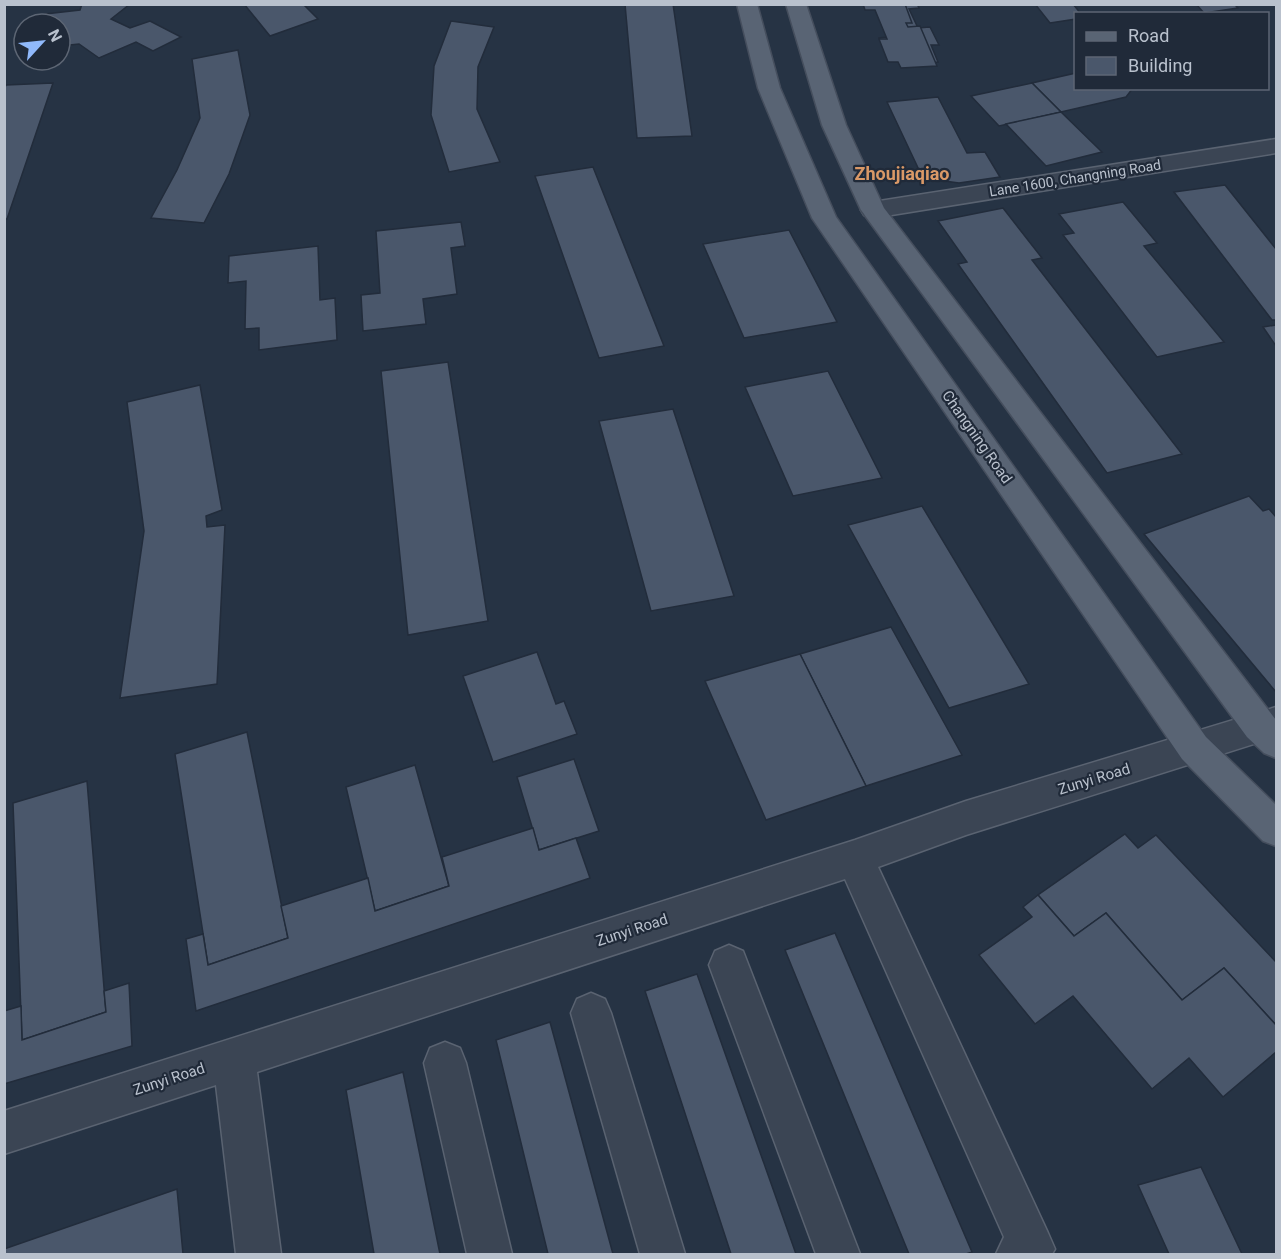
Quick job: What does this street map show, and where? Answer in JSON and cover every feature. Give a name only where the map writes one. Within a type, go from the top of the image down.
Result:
[{"type":"main road","name":"Changning Road","points":[[747,4],[769,88],[824,218],[1194,748],[1276,829]]},
{"type":"main road","points":[[795,4],[834,125],[873,210],[1271,730]]},
{"type":"street","name":"Lane 1600, Changning Road","points":[[873,210],[1276,146]]},
{"type":"street","name":"Zunyi Road","points":[[4,1133],[855,858],[966,818],[1194,748],[1271,730]]},
{"type":"street","points":[[855,858],[1028,1253]]},
{"type":"street","points":[[729,965],[838,1254]]},
{"type":"street","points":[[591,1013],[663,1254]]},
{"type":"street","points":[[234,1058],[259,1254]]},
{"type":"street","points":[[445,1063],[490,1254]]},
{"type":"building","points":[[82,4],[130,4],[111,19],[130,28],[150,21],[181,37],[153,51],[136,42],[99,58],[79,44],[72,45],[72,12],[62,12],[80,10]]},
{"type":"building","points":[[244,4],[303,4],[318,19],[270,36]]},
{"type":"building","points":[[625,4],[673,4],[692,136],[637,138]]},
{"type":"building","points":[[862,4],[917,4],[919,8],[909,9],[918,28],[930,27],[939,45],[931,45],[938,62],[900,64],[897,57],[888,58],[879,38],[888,37],[873,5]]},
{"type":"building","points":[[863,4],[905,4],[912,23],[906,23],[908,27],[920,26],[937,66],[901,68],[898,62],[888,62],[879,39],[887,39],[875,10],[865,10]]},
{"type":"building","points":[[1035,4],[1073,4],[1079,12],[1074,12],[1074,19],[1050,23]]},
{"type":"building","points":[[1196,4],[1234,4],[1238,8],[1211,12],[1203,12]]},
{"type":"building","points":[[451,21],[494,27],[478,67],[477,109],[500,162],[449,172],[431,115],[434,66]]},
{"type":"building","points":[[238,50],[250,115],[229,174],[204,223],[151,218],[177,170],[200,118],[192,59]]},
{"type":"building","points":[[1074,73],[1074,90],[1131,90],[1126,97],[1061,112],[1032,83]]},
{"type":"building","points":[[53,83],[7,219],[4,219],[4,90],[6,85]]},
{"type":"building","points":[[1032,83],[1061,112],[999,126],[971,96]]},
{"type":"building","points":[[938,97],[967,153],[985,152],[1000,177],[959,183],[937,180],[920,172],[887,102]]},
{"type":"building","points":[[1061,112],[1102,152],[1046,166],[1006,124]]},
{"type":"building","points":[[593,167],[664,346],[599,358],[535,176]]},
{"type":"building","points":[[1225,185],[1276,249],[1276,320],[1272,320],[1174,192]]},
{"type":"building","points":[[1123,202],[1157,243],[1144,246],[1224,342],[1157,357],[1063,235],[1074,233],[1059,214]]},
{"type":"building","points":[[1003,208],[1042,258],[1032,260],[1182,454],[1107,473],[958,264],[967,262],[938,221]]},
{"type":"building","points":[[461,222],[465,246],[451,248],[457,294],[423,299],[426,324],[363,331],[361,295],[380,293],[376,231]]},
{"type":"building","points":[[789,230],[837,322],[744,338],[703,244]]},
{"type":"building","points":[[318,246],[320,300],[335,298],[337,340],[259,350],[259,328],[245,329],[246,281],[228,283],[229,256]]},
{"type":"building","points":[[1276,325],[1276,346],[1263,327]]},
{"type":"building","points":[[448,362],[488,621],[408,635],[381,371]]},
{"type":"building","points":[[828,371],[882,478],[793,496],[745,387]]},
{"type":"building","points":[[200,385],[222,510],[206,516],[207,527],[225,525],[217,684],[120,698],[144,531],[127,402]]},
{"type":"building","points":[[673,409],[734,596],[651,611],[599,421]]},
{"type":"building","points":[[1249,496],[1263,511],[1269,509],[1276,517],[1276,692],[1144,534]]},
{"type":"building","points":[[922,506],[1029,684],[949,708],[848,525]]},
{"type":"building","points":[[891,627],[962,755],[866,786],[800,654]]},
{"type":"building","points":[[537,652],[556,704],[564,701],[577,734],[493,762],[463,676]]},
{"type":"building","points":[[800,654],[866,786],[766,820],[705,681]]},
{"type":"building","points":[[247,732],[288,938],[208,965],[175,754]]},
{"type":"building","points":[[574,759],[599,831],[539,850],[517,777]]},
{"type":"building","points":[[415,765],[449,886],[375,911],[346,787]]},
{"type":"building","points":[[87,781],[106,1012],[22,1040],[13,803]]},
{"type":"building","points":[[533,828],[539,850],[576,838],[590,878],[196,1011],[186,939],[203,934],[208,965],[288,938],[281,906],[368,878],[375,911],[449,886],[442,857]]},
{"type":"building","points":[[1125,834],[1138,848],[1156,835],[1276,962],[1276,1025],[1224,968],[1182,1000],[1106,913],[1074,936],[1038,895]]},
{"type":"building","points":[[1038,895],[1074,936],[1106,913],[1182,1000],[1224,968],[1276,1025],[1276,1052],[1223,1097],[1189,1058],[1152,1089],[1073,996],[1035,1024],[979,955],[1032,917],[1023,907]]},
{"type":"building","points":[[835,933],[972,1252],[966,1254],[909,1254],[785,950]]},
{"type":"building","points":[[697,974],[796,1254],[731,1254],[645,991]]},
{"type":"building","points":[[129,983],[132,1046],[4,1084],[4,1011],[21,1006],[22,1040],[106,1012],[104,991]]},
{"type":"building","points":[[550,1022],[613,1254],[548,1254],[496,1040]]},
{"type":"building","points":[[403,1072],[440,1254],[374,1254],[346,1090]]},
{"type":"building","points":[[1201,1167],[1242,1254],[1169,1254],[1138,1185]]},
{"type":"building","points":[[177,1189],[183,1254],[4,1254],[4,1249]]},
{"type":"district","name":"Zhoujiaqiao","points":[[902,174]]}]
